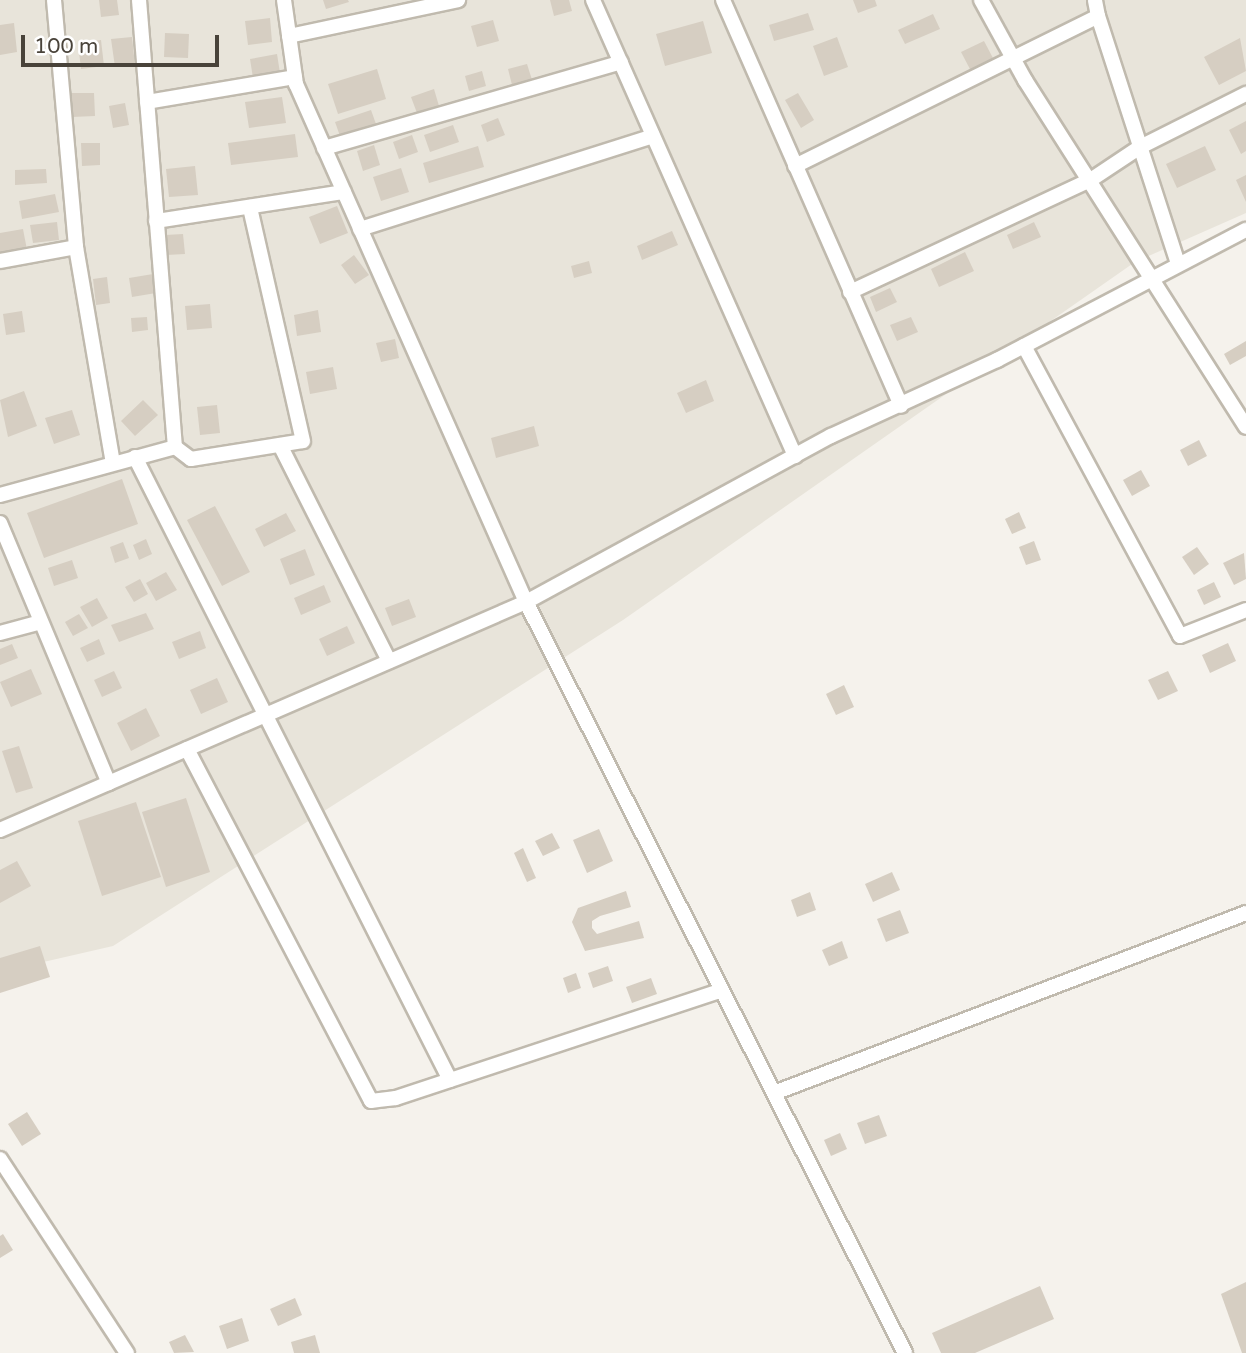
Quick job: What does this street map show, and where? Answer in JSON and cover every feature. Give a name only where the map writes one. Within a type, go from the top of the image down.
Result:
[{"type":"street","points":[[54,0],[76,247],[113,463]]},
{"type":"street","points":[[139,0],[175,447],[191,459],[303,441],[250,207]]},
{"type":"street","points":[[284,0],[295,77],[526,602],[905,1353]]},
{"type":"street","points":[[289,36],[458,0]]},
{"type":"street","points":[[593,0],[795,456]]},
{"type":"street","points":[[723,0],[901,406]]},
{"type":"street","points":[[981,0],[1013,60],[1092,179],[1246,427]]},
{"type":"street","points":[[1095,0],[1178,264]]},
{"type":"street","points":[[795,166],[1098,16]]},
{"type":"street","points":[[324,148],[621,62]]},
{"type":"street","points":[[147,103],[295,77]]},
{"type":"street","points":[[850,292],[1092,179],[1140,147],[1246,94]]},
{"type":"street","points":[[360,229],[653,136]]},
{"type":"street","points":[[156,221],[344,192]]},
{"type":"street","points":[[0,830],[526,602],[795,456],[1024,346],[1246,230]]},
{"type":"street","points":[[0,261],[76,247]]},
{"type":"street","points":[[1024,346],[1180,636],[1246,610]]},
{"type":"street","points":[[280,444],[389,661]]},
{"type":"street","points":[[0,495],[175,447]]},
{"type":"street","points":[[135,457],[450,1080]]},
{"type":"street","points":[[0,523],[109,783]]},
{"type":"street","points":[[0,633],[41,622]]},
{"type":"street","points":[[187,749],[371,1101],[450,1080],[722,990]]},
{"type":"street","points":[[774,1093],[1246,913]]},
{"type":"street","points":[[0,1159],[127,1353]]},
{"type":"shaded area","points":[[0,0],[1246,0],[1246,213],[1135,262],[623,620],[113,946],[0,972]]},
{"type":"building","points":[[99,0],[117,0],[119,15],[101,17]]},
{"type":"building","points":[[323,0],[348,0],[349,2],[326,9]]},
{"type":"building","points":[[550,0],[569,0],[572,11],[554,16]]},
{"type":"building","points":[[853,0],[875,0],[877,6],[858,13]]},
{"type":"building","points":[[808,13],[814,30],[774,41],[769,25]]},
{"type":"building","points":[[933,14],[940,29],[905,44],[898,30]]},
{"type":"building","points":[[270,18],[272,42],[248,45],[245,21]]},
{"type":"building","points":[[493,20],[499,41],[477,47],[471,26]]},
{"type":"building","points":[[703,21],[712,53],[665,66],[656,34]]},
{"type":"building","points":[[14,23],[17,52],[0,55],[0,25]]},
{"type":"building","points":[[165,33],[189,34],[188,58],[164,57]]},
{"type":"building","points":[[132,37],[135,65],[115,67],[111,39]]},
{"type":"building","points":[[837,37],[848,67],[824,76],[813,46]]},
{"type":"building","points":[[1240,38],[1246,71],[1219,85],[1204,57]]},
{"type":"building","points":[[101,40],[104,66],[81,69],[78,43]]},
{"type":"building","points":[[984,41],[994,60],[971,71],[961,52]]},
{"type":"building","points":[[277,54],[280,73],[253,78],[250,59]]},
{"type":"building","points":[[527,64],[533,83],[513,89],[508,69]]},
{"type":"building","points":[[377,69],[386,99],[338,114],[328,84]]},
{"type":"building","points":[[482,71],[486,86],[469,91],[465,76]]},
{"type":"building","points":[[434,89],[439,106],[417,113],[411,97]]},
{"type":"building","points":[[71,93],[94,93],[95,116],[72,117]]},
{"type":"building","points":[[798,93],[814,120],[801,128],[785,100]]},
{"type":"building","points":[[282,97],[286,123],[249,128],[245,102]]},
{"type":"building","points":[[125,103],[129,125],[113,128],[109,106]]},
{"type":"building","points":[[371,110],[376,124],[340,136],[335,122]]},
{"type":"building","points":[[498,118],[505,135],[487,142],[481,125]]},
{"type":"building","points":[[1246,121],[1246,151],[1241,154],[1229,130]]},
{"type":"building","points":[[453,125],[459,142],[430,152],[424,135]]},
{"type":"building","points":[[295,134],[298,157],[231,165],[228,143]]},
{"type":"building","points":[[412,135],[418,152],[399,159],[393,142]]},
{"type":"building","points":[[81,143],[100,143],[100,165],[82,166]]},
{"type":"building","points":[[374,145],[380,165],[363,171],[357,151]]},
{"type":"building","points":[[478,146],[484,167],[429,183],[423,163]]},
{"type":"building","points":[[1205,146],[1216,170],[1177,188],[1166,164]]},
{"type":"building","points":[[195,166],[198,195],[169,197],[166,169]]},
{"type":"building","points":[[401,168],[409,192],[381,201],[373,177]]},
{"type":"building","points":[[46,169],[47,183],[15,185],[15,170]]},
{"type":"building","points":[[1246,175],[1246,202],[1236,180]]},
{"type":"building","points":[[55,194],[59,212],[22,219],[19,201]]},
{"type":"building","points":[[337,206],[348,233],[320,244],[309,217]]},
{"type":"building","points":[[57,222],[59,240],[33,243],[30,225]]},
{"type":"building","points":[[1034,222],[1041,237],[1013,249],[1007,235]]},
{"type":"building","points":[[23,229],[27,250],[0,255],[0,233]]},
{"type":"building","points":[[672,231],[678,245],[642,260],[637,246]]},
{"type":"building","points":[[183,234],[185,254],[166,255],[165,235]]},
{"type":"building","points":[[965,252],[974,271],[939,287],[931,269]]},
{"type":"building","points":[[354,255],[369,275],[355,284],[341,265]]},
{"type":"building","points":[[589,261],[592,273],[574,278],[571,266]]},
{"type":"building","points":[[153,274],[156,293],[132,297],[129,278]]},
{"type":"building","points":[[107,277],[110,303],[96,305],[93,279]]},
{"type":"building","points":[[890,288],[897,302],[876,312],[870,297]]},
{"type":"building","points":[[210,304],[212,328],[187,330],[185,306]]},
{"type":"building","points":[[318,310],[321,332],[297,336],[294,315]]},
{"type":"building","points":[[22,311],[25,332],[6,335],[3,314]]},
{"type":"building","points":[[147,317],[148,330],[132,332],[131,318]]},
{"type":"building","points":[[911,317],[918,332],[897,341],[890,325]]},
{"type":"building","points":[[395,339],[399,358],[381,362],[376,343]]},
{"type":"building","points":[[1246,341],[1246,356],[1230,365],[1224,354]]},
{"type":"building","points":[[333,367],[337,389],[310,394],[306,372]]},
{"type":"building","points":[[706,380],[714,401],[686,413],[677,393]]},
{"type":"building","points":[[24,391],[37,426],[8,437],[0,400]]},
{"type":"building","points":[[143,400],[158,415],[135,436],[121,421]]},
{"type":"building","points":[[217,405],[220,433],[200,435],[197,407]]},
{"type":"building","points":[[72,410],[80,435],[54,444],[45,418]]},
{"type":"building","points":[[534,426],[539,446],[496,458],[491,438]]},
{"type":"building","points":[[1199,440],[1207,456],[1188,466],[1180,450]]},
{"type":"building","points":[[1141,470],[1150,486],[1132,496],[1123,480]]},
{"type":"building","points":[[122,479],[138,524],[44,558],[27,513]]},
{"type":"building","points":[[215,506],[250,572],[222,586],[187,520]]},
{"type":"building","points":[[1019,512],[1026,528],[1012,534],[1005,519]]},
{"type":"building","points":[[286,513],[296,531],[264,547],[255,529]]},
{"type":"building","points":[[146,539],[152,554],[139,560],[133,545]]},
{"type":"building","points":[[1034,541],[1041,560],[1026,565],[1019,547]]},
{"type":"building","points":[[123,542],[129,558],[115,563],[110,547]]},
{"type":"building","points":[[1197,547],[1209,564],[1194,575],[1182,557]]},
{"type":"building","points":[[305,549],[315,575],[290,585],[280,559]]},
{"type":"building","points":[[1244,553],[1246,579],[1234,585],[1223,563]]},
{"type":"building","points":[[72,560],[78,578],[54,586],[48,568]]},
{"type":"building","points":[[166,572],[177,590],[156,601],[146,583]]},
{"type":"building","points":[[140,579],[148,594],[134,602],[125,587]]},
{"type":"building","points":[[1214,582],[1221,597],[1204,605],[1197,590]]},
{"type":"building","points":[[324,585],[331,602],[301,615],[294,598]]},
{"type":"building","points":[[97,598],[108,618],[92,627],[80,607]]},
{"type":"building","points":[[409,599],[416,617],[392,626],[385,608]]},
{"type":"building","points":[[146,613],[154,629],[119,642],[111,625]]},
{"type":"building","points":[[79,614],[88,628],[73,636],[65,622]]},
{"type":"building","points":[[347,626],[355,643],[327,656],[319,639]]},
{"type":"building","points":[[200,631],[206,648],[179,659],[172,642]]},
{"type":"building","points":[[99,639],[105,654],[87,662],[80,648]]},
{"type":"building","points":[[1228,643],[1236,661],[1210,673],[1202,655]]},
{"type":"building","points":[[12,644],[18,658],[0,665],[0,649]]},
{"type":"building","points":[[31,669],[42,694],[11,707],[0,682]]},
{"type":"building","points":[[114,671],[122,688],[102,697],[94,680]]},
{"type":"building","points":[[1168,671],[1178,691],[1158,700],[1148,680]]},
{"type":"building","points":[[217,678],[228,702],[201,714],[190,690]]},
{"type":"building","points":[[844,685],[854,707],[836,715],[826,694]]},
{"type":"building","points":[[146,708],[160,736],[131,751],[117,723]]},
{"type":"building","points":[[19,746],[33,788],[16,793],[2,751]]},
{"type":"building","points":[[186,798],[210,872],[166,887],[142,812]]},
{"type":"building","points":[[136,802],[161,877],[102,896],[78,821]]},
{"type":"building","points":[[599,829],[613,861],[587,873],[573,840]]},
{"type":"building","points":[[552,833],[560,848],[543,856],[535,841]]},
{"type":"building","points":[[523,848],[536,878],[527,882],[514,853]]},
{"type":"building","points":[[17,861],[31,886],[0,903],[0,870]]},
{"type":"building","points":[[892,872],[900,890],[873,902],[865,884]]},
{"type":"building","points":[[626,891],[631,907],[600,916],[592,921],[592,928],[597,934],[639,921],[644,938],[585,951],[572,922],[578,908]]},
{"type":"building","points":[[810,892],[816,910],[797,917],[791,900]]},
{"type":"building","points":[[900,910],[909,933],[886,942],[877,919]]},
{"type":"building","points":[[842,941],[848,958],[829,966],[822,950]]},
{"type":"building","points":[[40,946],[50,977],[0,993],[0,958]]},
{"type":"building","points":[[608,966],[613,981],[593,988],[588,973]]},
{"type":"building","points":[[576,973],[581,988],[568,993],[563,978]]},
{"type":"building","points":[[651,978],[657,994],[632,1003],[626,987]]},
{"type":"building","points":[[27,1112],[41,1134],[22,1146],[8,1124]]},
{"type":"building","points":[[879,1115],[887,1136],[865,1144],[857,1123]]},
{"type":"building","points":[[840,1133],[847,1149],[831,1156],[824,1140]]},
{"type":"building","points":[[3,1234],[13,1250],[0,1258],[0,1236]]},
{"type":"building","points":[[1246,1282],[1246,1353],[1242,1353],[1221,1294]]},
{"type":"building","points":[[1040,1286],[1054,1319],[975,1353],[941,1353],[932,1333]]},
{"type":"building","points":[[295,1298],[302,1315],[278,1326],[270,1309]]},
{"type":"building","points":[[242,1318],[249,1341],[227,1349],[219,1326]]},
{"type":"building","points":[[185,1335],[194,1352],[174,1353],[169,1342]]},
{"type":"building","points":[[315,1335],[320,1353],[294,1353],[291,1342]]}]
